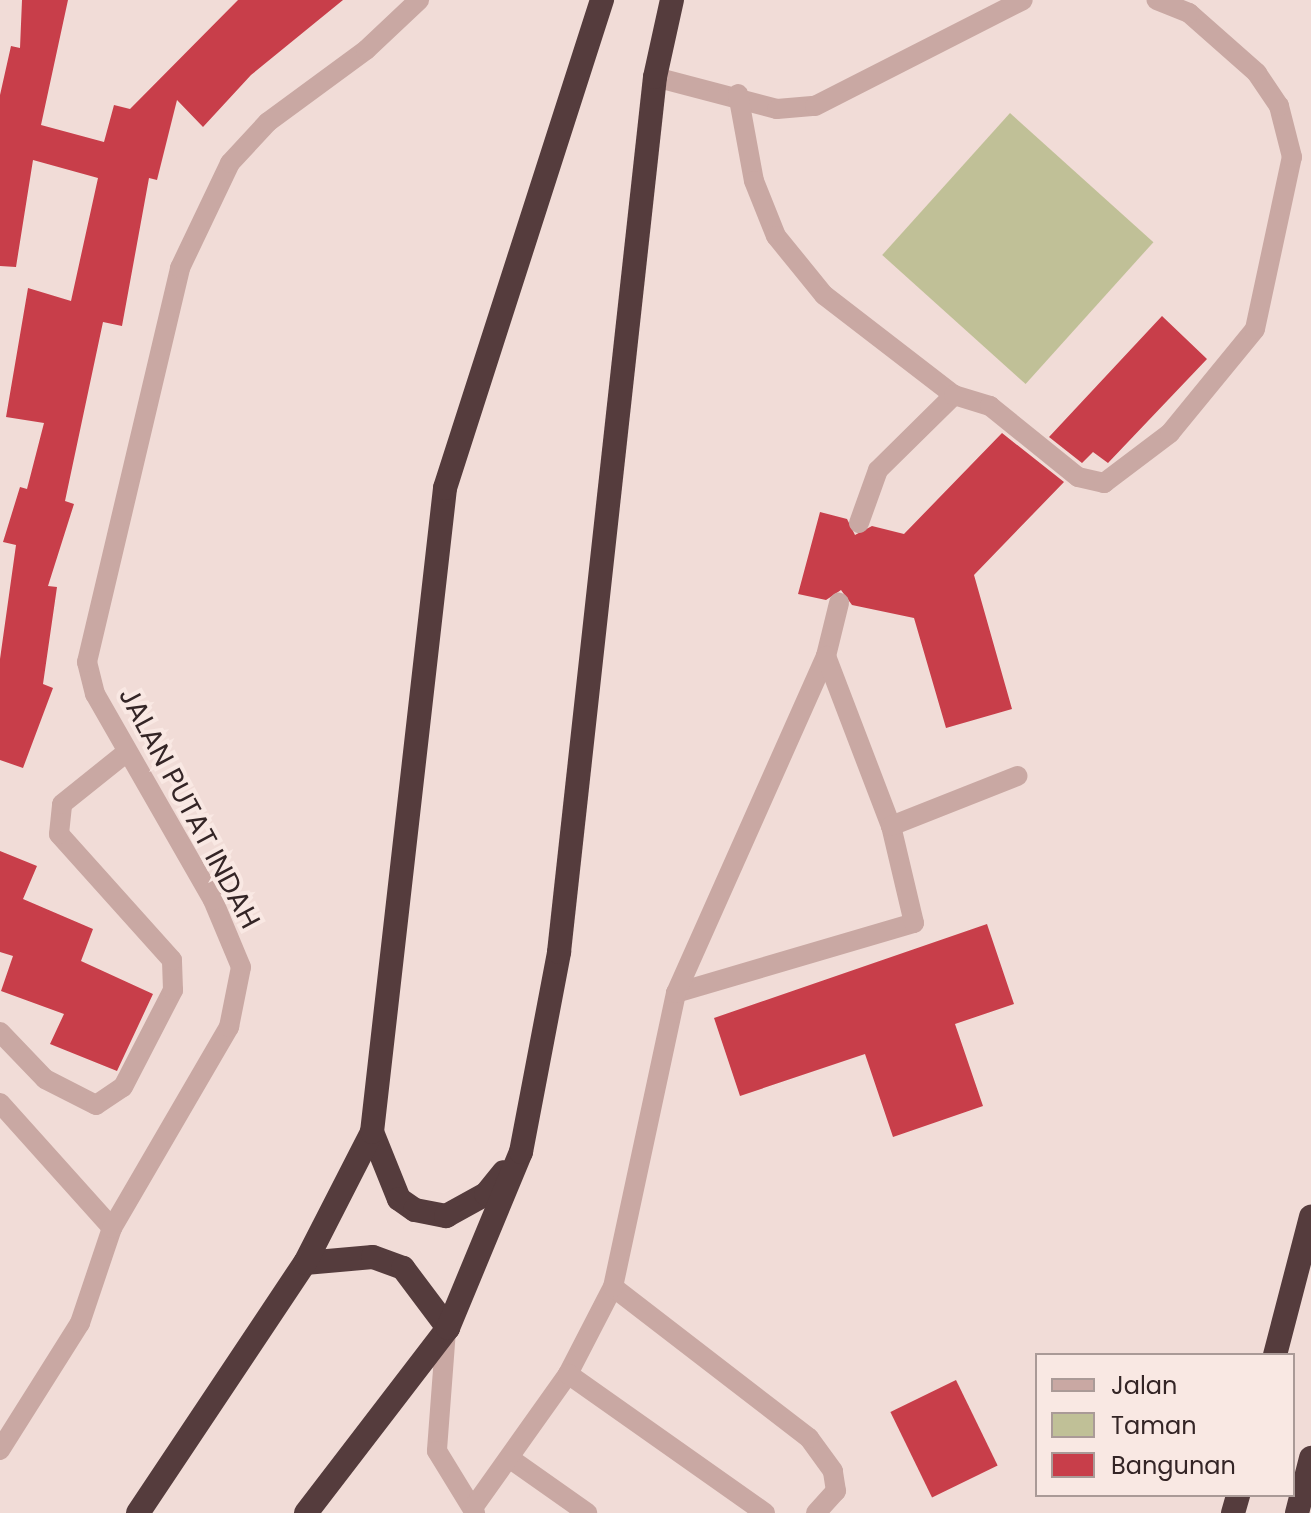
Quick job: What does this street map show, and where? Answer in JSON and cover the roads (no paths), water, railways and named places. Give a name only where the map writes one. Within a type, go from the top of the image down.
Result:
[{"type":"highway","points":[[138,1513],[305,1263],[372,1132],[445,488],[602,0]]},
{"type":"highway","points":[[306,1513],[447,1329],[521,1152],[559,952],[655,77],[672,0]]},
{"type":"highway","points":[[372,1132],[399,1199],[446,1216],[486,1194],[521,1152]]},
{"type":"highway","points":[[1276,1353],[1311,1217]]},
{"type":"highway","points":[[305,1263],[373,1257],[403,1268],[447,1329]]},
{"type":"highway","points":[[1297,1513],[1311,1458]]},
{"type":"street","name":"JALAN PUTAT INDAH","points":[[0,1450],[80,1323],[112,1228],[229,1027],[241,967],[213,900],[95,694],[87,662],[180,268],[230,163],[268,122],[366,50],[419,0]]},
{"type":"street","points":[[655,77],[738,94],[777,109],[815,106],[1023,0]]},
{"type":"street","points":[[738,94],[754,181],[776,236],[824,295],[954,395],[990,406],[1078,477],[1104,483],[1170,433],[1255,329],[1292,157],[1279,106],[1257,73],[1189,13],[1157,0]]},
{"type":"street","points":[[859,523],[878,470],[954,395]]},
{"type":"street","points":[[447,1329],[437,1451],[475,1509],[512,1460],[568,1374],[613,1287],[676,993],[826,656],[839,603]]},
{"type":"street","points":[[676,993],[914,923],[891,826],[826,656]]},
{"type":"street","points":[[0,1032],[45,1079],[96,1105],[123,1087],[173,990],[172,960],[59,834],[62,804],[127,752]]},
{"type":"street","points":[[891,826],[1017,776]]},
{"type":"street","points":[[0,1103],[112,1228]]},
{"type":"street","points":[[613,1287],[809,1438],[833,1471],[836,1491],[816,1513]]},
{"type":"street","points":[[568,1374],[765,1513]]},
{"type":"street","points":[[512,1460],[587,1513]]}]
